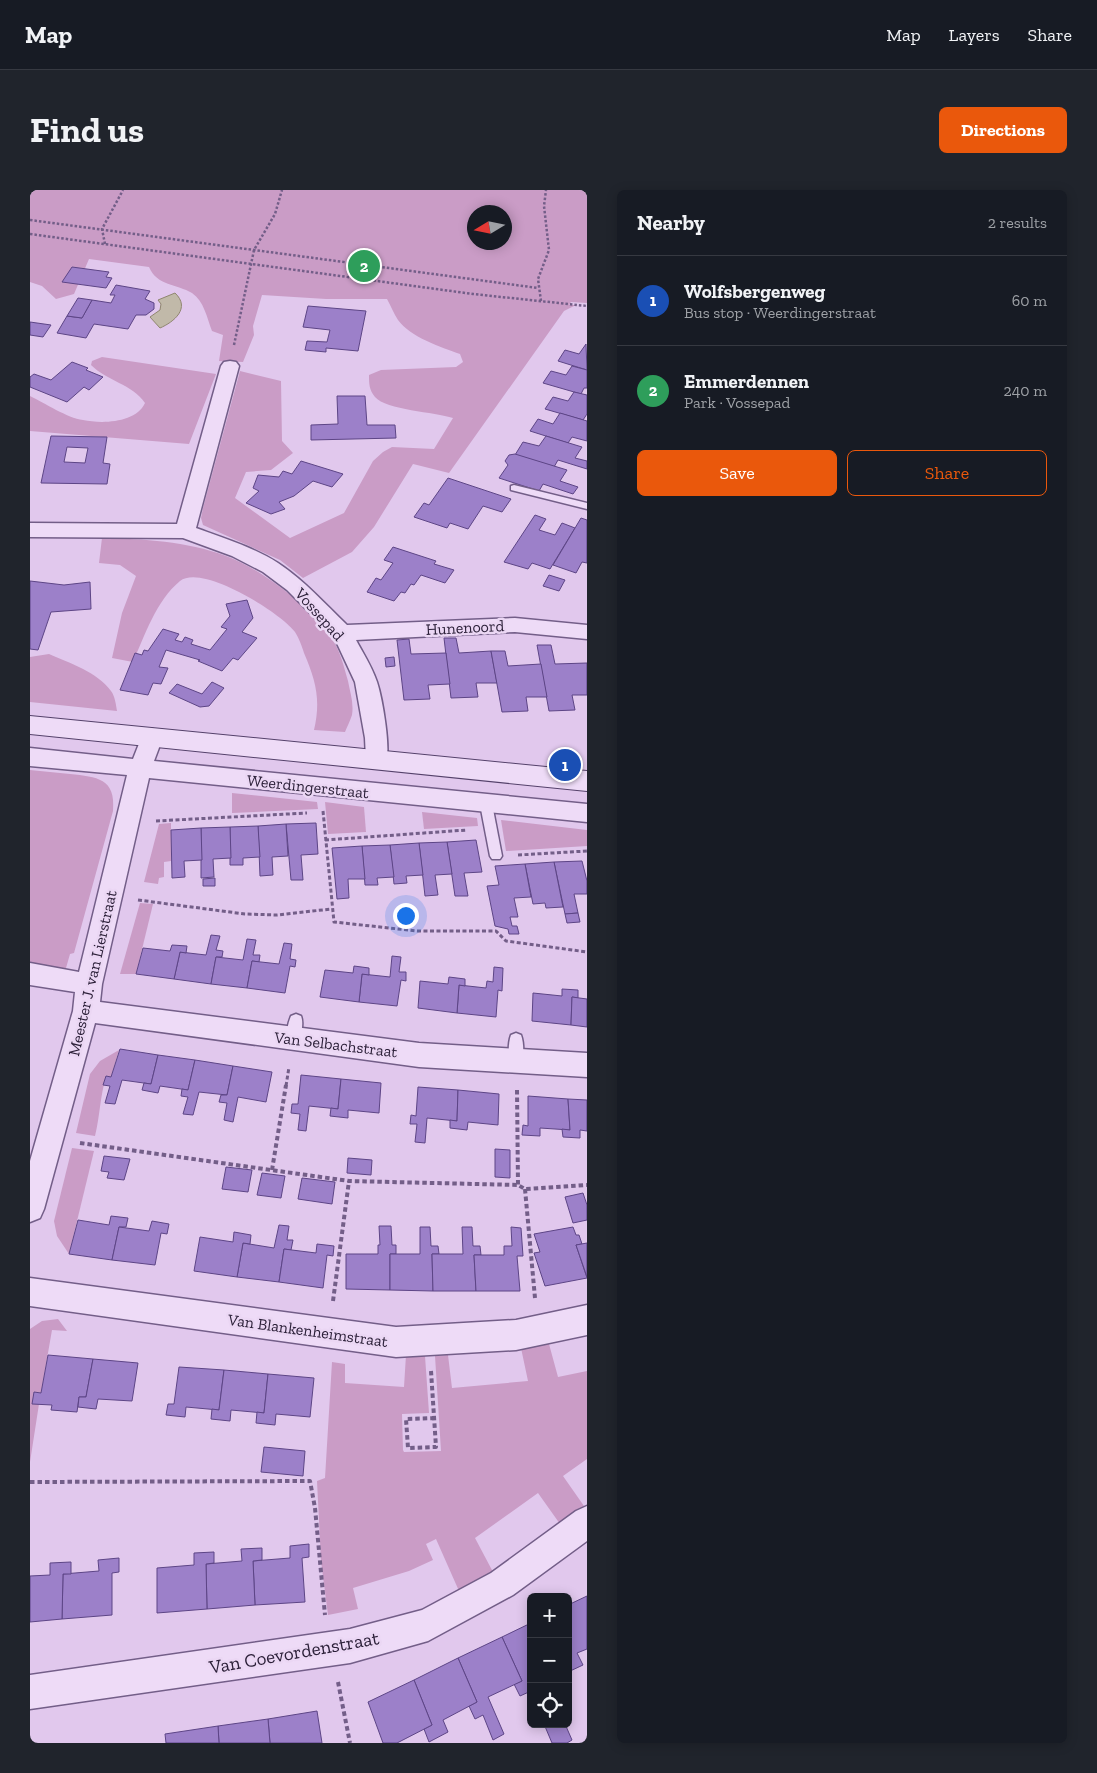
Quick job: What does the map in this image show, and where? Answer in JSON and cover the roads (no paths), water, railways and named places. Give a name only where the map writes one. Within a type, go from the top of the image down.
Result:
[{"type":"main road","name":"Weerdingerstraat","points":[[30,725],[152,737],[377,748],[587,780]]},
{"type":"street","points":[[186,531],[230,366]]},
{"type":"street","name":"Vossepad","points":[[30,530],[186,531],[239,551],[270,567],[294,584],[342,633],[366,682],[377,748]]},
{"type":"street","name":"Hunenoord","points":[[342,633],[515,625],[587,632]]},
{"type":"street","name":"Meester J. van Lierstraat","points":[[30,1209],[86,1011],[89,984],[140,769],[152,737]]},
{"type":"street","name":"Weerdingerstraat","points":[[30,758],[587,814]]},
{"type":"street","points":[[30,974],[89,984]]},
{"type":"street","name":"Van Selbachstraat","points":[[86,1011],[295,1029],[419,1055],[516,1050],[587,1065]]},
{"type":"street","name":"Van Blankenheimstraat","points":[[30,1292],[396,1342],[516,1335],[587,1320]]},
{"type":"street","name":"Van Coevordenstraat","points":[[30,1692],[332,1649],[428,1626],[502,1584],[587,1522]]},
{"type":"lane","points":[[514,488],[587,506]]},
{"type":"lane","points":[[486,804],[496,856]]},
{"type":"place","name":"Emmerdennen","points":[[364,266]]},
{"type":"place","name":"Wolfsbergenweg","points":[[565,765]]}]
